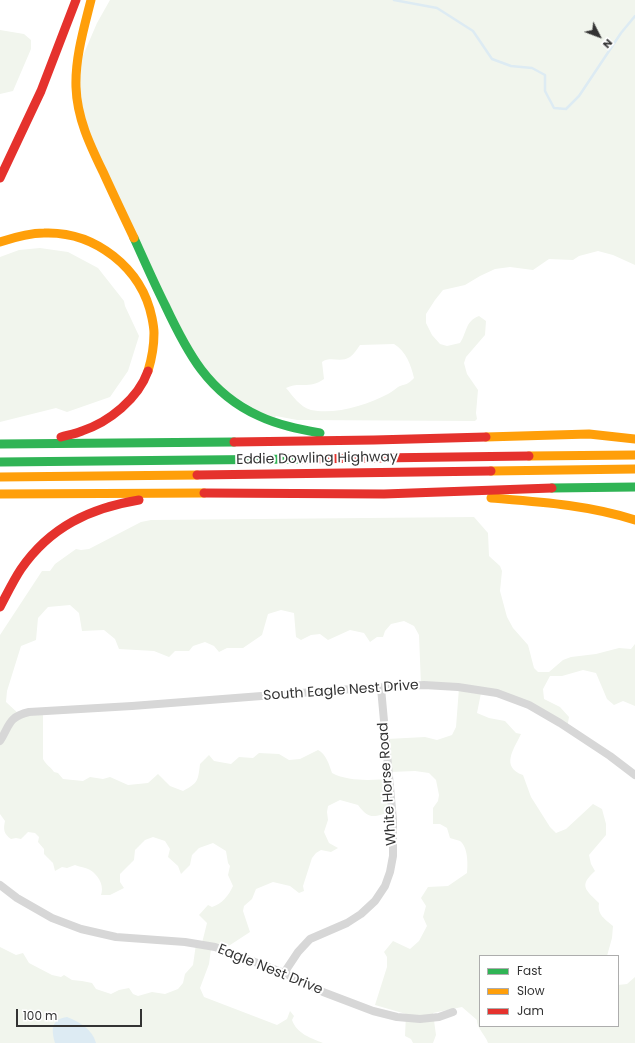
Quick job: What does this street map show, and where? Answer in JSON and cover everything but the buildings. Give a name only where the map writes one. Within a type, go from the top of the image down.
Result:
[{"type":"highway","points":[[0,178],[41,91],[76,0]]},
{"type":"highway","points":[[90,0],[75,76],[75,92],[79,118],[148,270],[193,361],[206,378],[226,396],[249,411],[269,421],[290,428],[310,432],[374,440]]},
{"type":"highway","points":[[0,242],[27,233],[47,231],[76,236],[102,247],[128,268],[143,291],[153,316],[154,335],[151,360],[142,384],[130,401],[116,414],[98,425],[78,433],[0,444]]},
{"type":"highway","points":[[0,444],[374,440],[635,433]]},
{"type":"highway","points":[[589,434],[635,439]]},
{"type":"highway","name":"Eddie Dowling Highway","points":[[0,462],[635,455]]},
{"type":"highway","name":"Eddie Dowling Highway","points":[[0,476],[635,469]]},
{"type":"highway","points":[[384,494],[530,488],[635,487]]},
{"type":"highway","points":[[0,607],[16,576],[35,551],[50,536],[77,518],[96,510],[125,502],[238,493]]},
{"type":"highway","points":[[0,494],[238,493],[384,494],[476,497],[558,504],[599,510],[635,520]]},
{"type":"street","name":"South Eagle Nest Drive","points":[[0,742],[11,721],[19,714],[24,713],[424,685],[458,687],[497,693],[529,705],[604,752],[635,775]]},
{"type":"street","name":"White Horse Road","points":[[284,973],[298,952],[310,939],[347,924],[375,901],[385,886],[390,872],[393,856],[393,820],[381,688]]},
{"type":"street","name":"Eagle Nest Drive","points":[[0,885],[17,898],[52,918],[81,929],[116,937],[185,942],[215,947],[284,973],[323,992],[373,1011],[397,1017],[420,1019],[439,1017],[453,1012]]},
{"type":"shaded area","points":[[110,0],[635,0],[635,265],[613,255],[598,251],[579,256],[573,260],[549,259],[533,270],[510,267],[495,269],[465,285],[443,290],[426,314],[426,323],[432,335],[440,344],[447,346],[460,343],[469,324],[474,318],[479,316],[486,321],[485,335],[466,357],[464,363],[467,374],[478,390],[476,413],[477,419],[475,421],[297,420],[276,416],[273,420],[207,380],[82,129],[76,72],[97,23]],"holes":[[[394,344],[405,354],[414,378],[388,394],[370,402],[340,410],[311,410],[300,404],[286,388],[295,385],[309,385],[319,382],[324,379],[322,362],[325,360],[347,359],[360,345]]]},
{"type":"shaded area","points":[[0,30],[24,34],[31,40],[31,49],[13,91],[0,94]]},
{"type":"shaded area","points":[[40,248],[68,252],[98,268],[124,301],[139,336],[128,371],[110,397],[67,412],[56,408],[0,422],[0,257],[19,250]]},
{"type":"shaded area","points":[[474,517],[488,533],[489,556],[500,566],[502,571],[500,591],[507,617],[513,628],[528,645],[534,668],[538,672],[549,672],[563,660],[571,657],[596,654],[619,648],[631,649],[635,644],[635,706],[623,701],[614,705],[607,699],[596,673],[583,670],[562,676],[550,676],[543,689],[544,699],[560,707],[569,717],[567,728],[531,705],[481,693],[477,713],[489,718],[505,721],[516,733],[521,734],[512,751],[510,762],[516,772],[523,775],[531,797],[550,827],[556,833],[566,829],[593,804],[602,809],[606,824],[606,835],[589,855],[591,864],[595,871],[585,884],[590,895],[599,903],[600,914],[613,926],[612,938],[607,955],[479,955],[479,1027],[619,1027],[619,985],[627,984],[635,977],[635,1043],[488,1043],[478,1026],[477,1020],[462,1007],[433,1013],[436,1035],[433,1043],[413,1043],[411,1039],[405,1036],[406,1014],[375,1005],[387,967],[387,957],[384,952],[393,941],[410,949],[419,941],[427,926],[423,917],[426,906],[421,898],[428,887],[448,886],[467,873],[467,856],[463,844],[460,841],[450,838],[447,828],[440,824],[433,824],[433,808],[438,801],[439,795],[436,780],[429,773],[415,771],[390,772],[387,739],[425,737],[437,740],[452,735],[456,727],[459,688],[421,685],[419,635],[414,626],[404,621],[391,624],[385,631],[383,637],[377,637],[370,642],[364,633],[350,630],[328,640],[320,634],[311,635],[301,640],[296,637],[294,613],[281,610],[268,614],[262,635],[243,648],[227,648],[219,652],[214,646],[205,642],[193,646],[189,651],[175,651],[169,657],[154,651],[119,649],[115,639],[104,630],[82,631],[79,613],[70,605],[48,607],[38,618],[36,640],[21,646],[7,691],[6,702],[20,715],[43,712],[43,759],[54,772],[58,773],[63,779],[83,781],[90,777],[103,779],[110,777],[128,785],[148,783],[158,774],[170,786],[183,791],[192,786],[196,781],[199,774],[200,764],[209,755],[214,761],[231,764],[239,757],[253,758],[259,753],[279,754],[289,760],[300,759],[318,750],[325,757],[332,773],[339,776],[361,780],[390,779],[392,812],[373,816],[366,813],[358,805],[340,800],[328,806],[328,820],[324,832],[329,843],[338,848],[331,852],[321,850],[312,858],[303,886],[304,891],[299,893],[290,886],[273,882],[256,889],[252,899],[244,906],[243,911],[250,932],[224,949],[211,949],[209,964],[200,988],[204,997],[277,1025],[287,1019],[290,1011],[294,1016],[292,1020],[297,1029],[305,1035],[323,1043],[0,1043],[0,947],[16,955],[23,953],[29,963],[52,975],[61,977],[64,975],[72,980],[92,983],[96,989],[111,994],[119,990],[129,988],[133,994],[138,996],[152,992],[165,994],[178,989],[183,983],[185,974],[193,965],[196,944],[202,943],[207,923],[199,915],[208,905],[212,907],[216,906],[222,901],[233,886],[228,875],[230,866],[226,851],[213,843],[199,848],[192,855],[190,865],[181,874],[178,866],[168,857],[170,849],[165,841],[153,837],[145,840],[135,850],[134,860],[120,874],[120,882],[124,888],[110,895],[101,895],[102,886],[95,874],[75,865],[67,868],[62,867],[55,871],[53,863],[44,854],[44,849],[38,842],[39,837],[35,833],[28,832],[21,839],[11,839],[5,833],[5,821],[0,814],[0,635],[42,571],[50,571],[55,564],[76,549],[89,549],[141,522],[151,520]]},
{"type":"shaded area","points":[[67,1017],[85,1027],[92,1034],[96,1043],[55,1043],[53,1030],[55,1023],[62,1018]]},
{"type":"waterway","points":[[394,0],[437,8],[473,31],[492,59],[511,66],[532,68],[545,75],[545,91],[554,108],[566,109],[579,96],[621,33],[635,16]]},
{"type":"traffic: fast","points":[[134,238],[182,339],[201,370],[213,383],[226,396],[241,407],[259,416],[281,424],[320,433]]},
{"type":"traffic: fast","points":[[0,444],[234,442]]},
{"type":"traffic: fast","points":[[0,462],[301,459]]},
{"type":"traffic: fast","points":[[552,488],[635,487]]},
{"type":"traffic: slow","points":[[91,0],[80,43],[76,76],[77,99],[82,121],[90,143],[134,238]]},
{"type":"traffic: slow","points":[[0,242],[33,234],[63,234],[81,238],[98,246],[113,256],[127,269],[138,283],[147,300],[154,327],[154,343],[148,371]]},
{"type":"traffic: slow","points":[[486,437],[589,434],[635,439]]},
{"type":"traffic: slow","points":[[529,456],[635,455]]},
{"type":"traffic: slow","points":[[491,471],[635,469]]},
{"type":"traffic: slow","points":[[0,477],[197,475]]},
{"type":"traffic: slow","points":[[0,494],[204,493]]},
{"type":"traffic: slow","points":[[491,498],[582,508],[635,520]]},
{"type":"traffic: jam","points":[[0,178],[41,91],[76,0]]},
{"type":"traffic: jam","points":[[61,437],[92,427],[112,415],[130,400],[137,391],[148,371]]},
{"type":"traffic: jam","points":[[234,442],[486,437]]},
{"type":"traffic: jam","points":[[301,459],[529,456]]},
{"type":"traffic: jam","points":[[197,475],[491,471]]},
{"type":"traffic: jam","points":[[204,493],[384,494],[552,488]]},
{"type":"traffic: jam","points":[[0,607],[21,569],[32,554],[58,531],[88,514],[104,508],[139,500]]}]
